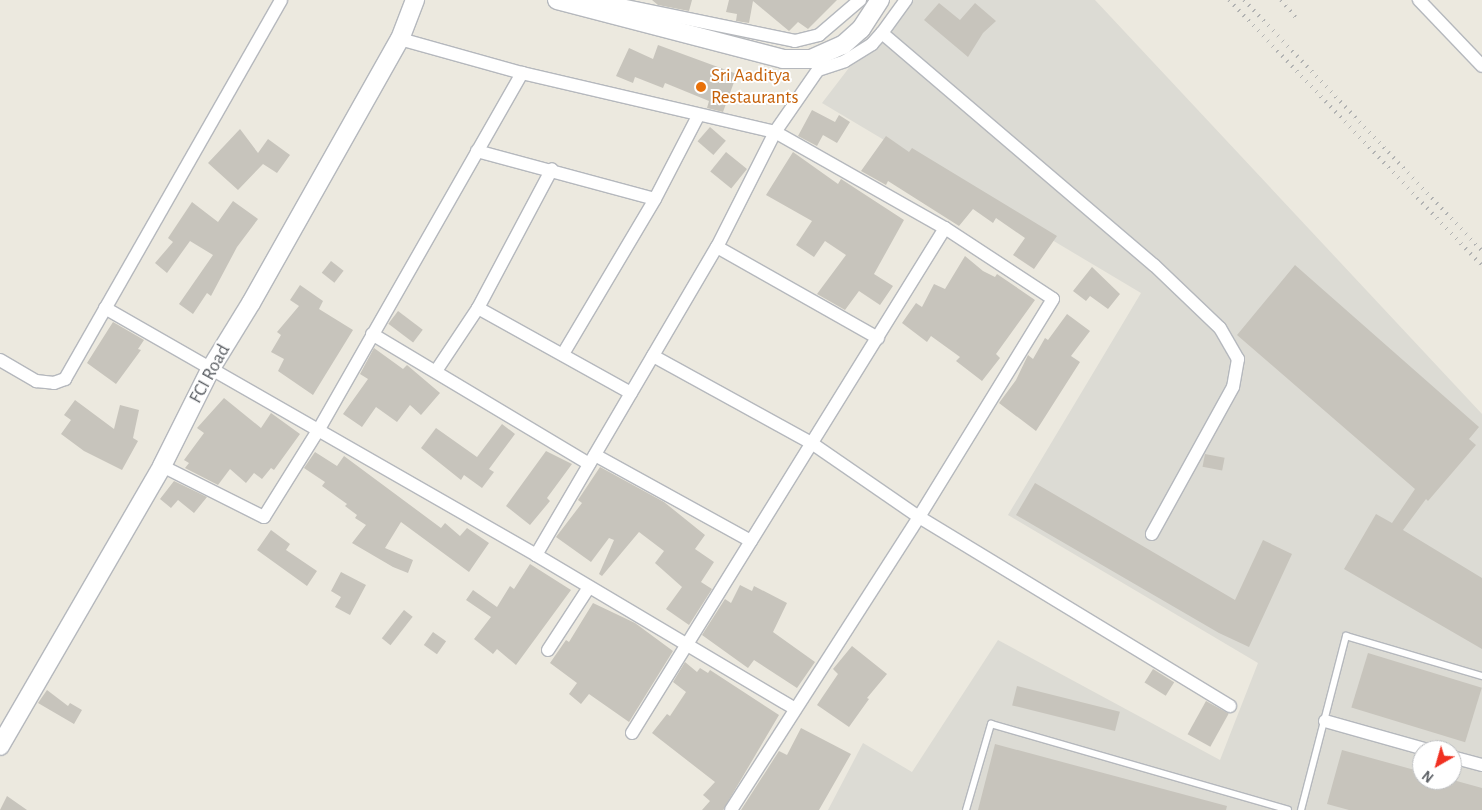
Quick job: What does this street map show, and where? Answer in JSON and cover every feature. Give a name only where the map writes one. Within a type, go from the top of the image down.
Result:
[{"type":"street","points":[[0,360],[36,381],[54,383],[65,379],[281,0]]},
{"type":"street","name":"FCI Road","points":[[0,746],[162,466],[211,368],[251,303],[400,39],[415,0]]},
{"type":"street","points":[[557,0],[588,3],[794,41],[820,34],[860,0]]},
{"type":"street","points":[[588,3],[783,59],[810,59],[844,45],[861,29],[880,0]]},
{"type":"street","points":[[536,555],[717,247],[775,132],[818,70],[845,61],[872,44],[906,0]]},
{"type":"street","points":[[1420,0],[1482,66]]},
{"type":"street","points":[[882,33],[1154,265],[1220,328],[1238,359],[1233,387],[1152,534]]},
{"type":"street","points":[[400,39],[698,116],[775,132],[945,228],[1053,299],[919,517],[730,810]]},
{"type":"street","points":[[162,466],[264,517],[319,429],[522,72]]},
{"type":"street","points":[[563,354],[655,198],[698,116]]},
{"type":"street","points":[[477,151],[655,198]]},
{"type":"street","points":[[436,371],[478,308],[552,170]]},
{"type":"street","points":[[632,733],[813,444],[945,228]]},
{"type":"street","points":[[717,247],[878,338]]},
{"type":"street","points":[[105,308],[536,555],[689,644],[795,709]]},
{"type":"street","points":[[478,308],[631,392]]},
{"type":"street","points":[[372,334],[592,460],[751,541]]},
{"type":"street","points":[[653,356],[813,444],[919,517],[1230,706]]},
{"type":"street","points":[[548,650],[589,586]]},
{"type":"street","points":[[1325,721],[1412,745]]},
{"type":"street","points":[[1462,760],[1482,765]]},
{"type":"lane","points":[[1301,810],[1346,636],[1482,676]]},
{"type":"lane","points":[[966,810],[991,724],[1288,810]]},
{"type":"shaded area","points":[[901,0],[1095,0],[1482,414],[1482,810],[828,810],[863,743],[912,772],[998,640],[1220,760],[1258,663],[1008,515],[1141,293],[822,103]]},
{"type":"building","points":[[652,0],[692,0],[689,11],[658,5]]},
{"type":"building","points":[[729,0],[837,0],[808,29],[798,22],[789,31],[753,1],[749,23],[736,21],[737,14],[726,12]]},
{"type":"building","points":[[939,3],[960,20],[975,3],[996,21],[983,33],[968,57],[924,20]]},
{"type":"building","points":[[658,45],[737,74],[723,112],[707,108],[709,101],[665,83],[663,88],[635,77],[633,83],[616,76],[629,48],[653,59]]},
{"type":"building","points":[[812,110],[835,122],[839,115],[850,122],[837,143],[823,135],[817,146],[798,136]]},
{"type":"building","points":[[710,127],[726,141],[713,155],[698,141]]},
{"type":"building","points":[[240,129],[258,153],[268,139],[290,155],[277,173],[263,164],[238,190],[208,163]]},
{"type":"building","points":[[886,136],[909,152],[912,148],[1057,236],[1034,269],[1013,255],[1025,238],[996,218],[993,223],[973,209],[959,226],[888,181],[886,185],[861,171]]},
{"type":"building","points":[[726,152],[747,169],[731,188],[710,171]]},
{"type":"building","points":[[793,152],[838,184],[841,179],[904,220],[874,274],[893,286],[880,305],[859,291],[845,310],[817,294],[846,255],[825,241],[814,257],[796,245],[812,221],[766,195]]},
{"type":"building","points":[[233,201],[258,219],[237,247],[211,296],[207,293],[193,314],[179,304],[213,255],[190,241],[167,273],[155,263],[173,242],[168,238],[192,202],[218,222]]},
{"type":"building","points":[[965,256],[983,271],[995,277],[997,274],[1035,300],[996,354],[1000,358],[982,381],[956,361],[960,357],[931,336],[927,342],[902,323],[916,303],[922,307],[934,284],[945,289]]},
{"type":"building","points":[[331,261],[344,271],[334,283],[322,273]]},
{"type":"building","points":[[1295,265],[1479,427],[1469,439],[1476,445],[1428,501],[1426,499],[1403,530],[1482,578],[1482,649],[1344,569],[1376,514],[1392,523],[1415,489],[1237,335]]},
{"type":"building","points":[[1092,267],[1120,294],[1108,309],[1090,296],[1086,301],[1073,291]]},
{"type":"building","points":[[300,285],[323,301],[319,309],[353,330],[313,395],[278,371],[284,359],[271,352],[281,335],[277,332],[299,306],[290,300]]},
{"type":"building","points":[[398,311],[423,330],[413,342],[388,324]]},
{"type":"building","points":[[1067,314],[1090,331],[1071,356],[1080,362],[1036,431],[999,403],[1016,380],[1028,355],[1033,359],[1045,338],[1048,340]]},
{"type":"building","points":[[113,322],[144,340],[138,349],[141,350],[116,384],[87,363]]},
{"type":"building","points":[[374,348],[403,369],[407,365],[440,393],[421,415],[410,405],[397,422],[376,407],[362,427],[343,414],[368,379],[360,374]]},
{"type":"building","points":[[224,398],[261,428],[271,413],[300,434],[274,470],[271,468],[262,479],[254,473],[246,483],[230,469],[218,485],[185,468],[189,463],[184,460],[204,433],[197,428]]},
{"type":"building","points":[[75,400],[114,429],[120,405],[139,410],[133,438],[138,441],[122,470],[84,451],[61,434],[71,420],[64,415]]},
{"type":"building","points":[[502,424],[515,434],[489,469],[494,472],[482,488],[464,475],[461,480],[421,448],[436,428],[477,457]]},
{"type":"building","points":[[546,451],[572,464],[547,498],[550,501],[530,525],[506,506]]},
{"type":"building","points":[[315,452],[337,466],[344,456],[441,528],[445,523],[460,536],[467,528],[489,543],[469,572],[401,522],[385,548],[413,560],[408,573],[393,567],[352,543],[366,525],[355,518],[357,515],[345,506],[347,504],[322,486],[325,482],[304,468]]},
{"type":"building","points":[[1205,454],[1225,458],[1222,471],[1203,467]]},
{"type":"building","points":[[600,467],[664,502],[705,535],[695,549],[714,562],[701,582],[712,589],[689,625],[666,609],[682,587],[655,563],[664,551],[639,532],[602,576],[599,574],[614,540],[609,538],[591,562],[556,537],[582,503],[578,500]]},
{"type":"building","points":[[174,481],[207,497],[194,513],[178,500],[171,508],[160,499]]},
{"type":"building","points":[[1035,483],[1235,600],[1263,540],[1292,554],[1249,647],[1219,633],[1016,515]]},
{"type":"building","points":[[271,530],[290,544],[286,550],[317,571],[307,586],[257,550]]},
{"type":"building","points":[[530,564],[571,590],[516,665],[497,649],[493,654],[474,639],[491,617],[466,600],[473,590],[497,607],[510,586],[514,589]]},
{"type":"building","points":[[341,572],[366,585],[350,615],[335,607],[341,597],[331,591]]},
{"type":"building","points":[[740,585],[752,591],[754,586],[787,603],[773,632],[815,662],[797,688],[754,660],[748,668],[702,635],[725,599],[731,603]]},
{"type":"building","points":[[593,603],[635,623],[673,651],[629,722],[589,694],[581,704],[569,694],[577,683],[550,663],[566,640],[569,642]]},
{"type":"building","points":[[404,610],[413,617],[391,645],[382,638]]},
{"type":"building","points":[[433,632],[446,641],[437,654],[424,645]]},
{"type":"building","points":[[852,646],[887,674],[867,698],[869,699],[849,727],[817,705],[838,674],[833,669]]},
{"type":"building","points":[[1368,653],[1482,688],[1465,742],[1351,708]]},
{"type":"building","points":[[685,662],[697,672],[700,668],[708,673],[710,670],[779,715],[723,810],[702,810],[710,801],[703,795],[715,782],[652,733],[667,714],[670,716],[686,692],[673,682]]},
{"type":"building","points":[[1153,669],[1174,682],[1166,696],[1145,683]]},
{"type":"building","points":[[1017,686],[1120,712],[1115,731],[1012,705]]},
{"type":"building","points":[[47,690],[68,706],[70,703],[82,710],[74,724],[38,703]]},
{"type":"building","points":[[1206,701],[1229,714],[1210,747],[1188,734]]},
{"type":"building","points":[[801,728],[851,754],[819,810],[741,810],[779,751],[787,755]]},
{"type":"building","points":[[995,744],[1227,806],[1226,810],[978,810]]},
{"type":"building","points":[[1342,750],[1412,769],[1412,790],[1462,790],[1462,782],[1482,788],[1482,810],[1349,810],[1327,804]]},
{"type":"building","points":[[7,796],[27,810],[0,810]]},
{"type":"railway","points":[[1229,0],[1482,266]]},
{"type":"railway","points":[[1244,0],[1482,251]]},
{"type":"railway","points":[[1281,0],[1296,18]]},
{"type":"place","name":"Sri Aaditya Restaurants","points":[[701,87]]}]
